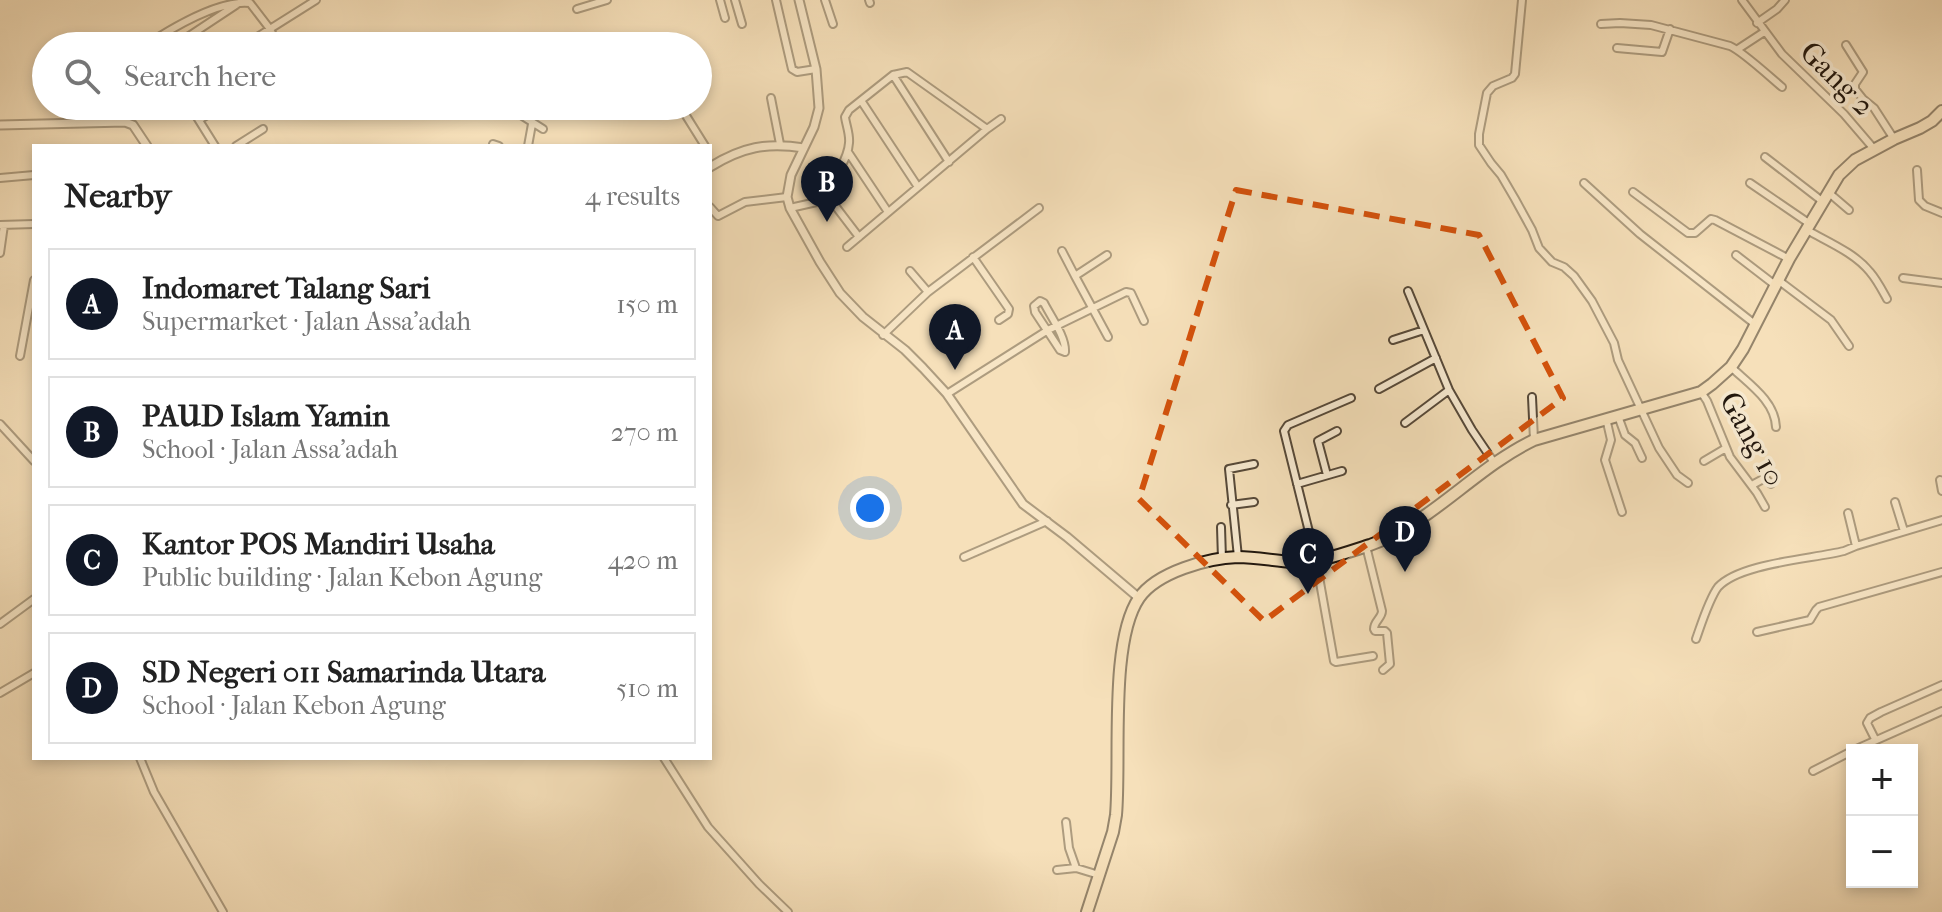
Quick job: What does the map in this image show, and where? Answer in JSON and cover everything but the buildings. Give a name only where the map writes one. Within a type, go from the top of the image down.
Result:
[{"type":"highway","points":[[1087,912],[1116,815],[1124,639],[1139,598],[1171,573],[1222,559],[1238,557],[1295,562],[1316,560],[1366,546],[1429,514],[1519,447],[1534,440],[1701,392],[1731,367],[1789,259],[1825,197],[1846,168],[1874,149],[1932,121],[1942,111]]},
{"type":"street","points":[[265,32],[316,0]]},
{"type":"street","points":[[577,9],[607,0]]},
{"type":"street","points":[[720,0],[725,18]]},
{"type":"street","points":[[735,0],[742,24]]},
{"type":"street","points":[[776,0],[792,69],[797,72],[816,69]]},
{"type":"street","points":[[799,0],[816,69],[819,108],[791,175],[787,197],[820,262],[840,293],[863,317],[905,350],[947,394],[1018,498],[1139,598]]},
{"type":"street","points":[[825,0],[833,24]]},
{"type":"street","points":[[1522,0],[1515,74],[1493,86],[1487,93],[1479,145],[1515,199],[1539,248],[1552,262],[1574,276],[1592,301],[1614,343],[1618,360],[1659,448],[1677,475],[1688,483]]},
{"type":"street","name":"Gang 2","points":[[1742,0],[1782,54],[1844,114],[1874,149]]},
{"type":"street","points":[[1757,23],[1785,0]]},
{"type":"street","points":[[195,32],[242,1]]},
{"type":"street","points":[[167,32],[209,8],[242,1],[250,3],[271,32]]},
{"type":"street","points":[[1601,24],[1651,25],[1738,49],[1782,87]]},
{"type":"street","points":[[1617,48],[1662,52],[1670,29]]},
{"type":"street","points":[[1738,49],[1764,32]]},
{"type":"street","points":[[1846,45],[1863,72],[1855,89],[1874,108],[1894,139]]},
{"type":"street","points":[[859,237],[830,199],[834,180],[850,143],[845,117],[847,112],[901,72],[909,73],[987,129]]},
{"type":"street","points":[[893,75],[949,162]]},
{"type":"street","points":[[771,98],[780,144]]},
{"type":"street","points":[[862,102],[918,187]]},
{"type":"street","points":[[847,247],[1001,119]]},
{"type":"street","points":[[199,120],[214,144]]},
{"type":"street","points":[[526,120],[543,129]]},
{"type":"street","points":[[689,120],[704,144]]},
{"type":"street","points":[[0,125],[125,122],[133,125],[146,144]]},
{"type":"street","points":[[528,144],[532,124]]},
{"type":"street","points":[[239,144],[263,129]]},
{"type":"street","points":[[713,166],[757,146],[780,144],[804,148]]},
{"type":"street","points":[[848,152],[888,212]]},
{"type":"street","points":[[1765,157],[1849,210]]},
{"type":"street","points":[[1917,170],[1919,200],[1942,213]]},
{"type":"street","points":[[0,178],[32,175]]},
{"type":"street","points":[[1584,183],[1640,234],[1756,325]]},
{"type":"street","points":[[1750,183],[1862,264],[1887,299]]},
{"type":"street","points":[[1633,192],[1688,233],[1695,233],[1707,221],[1715,220],[1789,259]]},
{"type":"street","points":[[712,209],[718,216],[745,202],[787,197]]},
{"type":"street","points":[[790,208],[830,199]]},
{"type":"street","points":[[883,335],[928,292],[1039,208]]},
{"type":"street","points":[[0,253],[2,225],[32,224]]},
{"type":"street","points":[[1062,251],[1108,337]]},
{"type":"street","points":[[1075,276],[1107,255]]},
{"type":"street","points":[[1736,255],[1831,320],[1849,346]]},
{"type":"street","points":[[973,257],[1009,309],[1008,314],[999,320]]},
{"type":"street","points":[[910,271],[928,292]]},
{"type":"street","points":[[1903,278],[1942,283]]},
{"type":"street","points":[[20,356],[32,291]]},
{"type":"street","points":[[1408,291],[1449,390],[1495,464]]},
{"type":"street","points":[[947,394],[1056,325],[1127,292],[1132,295],[1144,321]]},
{"type":"street","points":[[1037,302],[1044,303],[1066,346],[1065,352],[1060,350],[1048,330],[1034,309],[1037,302]]},
{"type":"street","points":[[1393,340],[1424,330]]},
{"type":"street","points":[[1379,389],[1436,358]]},
{"type":"street","points":[[1731,367],[1761,394],[1776,417],[1776,427]]},
{"type":"street","points":[[1405,423],[1449,390]]},
{"type":"street","name":"Gang 10","points":[[1701,392],[1735,465],[1765,507]]},
{"type":"street","points":[[1532,397],[1534,440]]},
{"type":"street","points":[[1351,398],[1284,431],[1316,560],[1335,661],[1373,656]]},
{"type":"street","points":[[1612,417],[1635,443],[1642,458]]},
{"type":"street","points":[[1612,417],[1611,440],[1605,460],[1622,512]]},
{"type":"street","points":[[0,424],[32,459]]},
{"type":"street","points":[[1327,475],[1317,443],[1320,438],[1337,431]]},
{"type":"street","points":[[1704,461],[1726,448]]},
{"type":"street","points":[[1228,458],[1238,557]]},
{"type":"street","points":[[1229,469],[1254,464]]},
{"type":"street","points":[[1297,484],[1342,471]]},
{"type":"street","points":[[1752,485],[1765,478],[1771,484]]},
{"type":"street","points":[[1940,480],[1942,491]]},
{"type":"street","points":[[1231,505],[1254,502]]},
{"type":"street","points":[[1895,502],[1904,531]]},
{"type":"street","points":[[1848,513],[1856,546]]},
{"type":"street","points":[[1696,639],[1711,599],[1726,580],[1746,571],[1828,555],[1942,520]]},
{"type":"street","points":[[964,557],[1047,521]]},
{"type":"street","points":[[1221,527],[1222,559]]},
{"type":"street","points":[[1366,546],[1382,611],[1374,629],[1386,631],[1388,639],[1390,664],[1383,670]]},
{"type":"street","points":[[1757,632],[1810,620],[1819,607],[1942,572]]},
{"type":"street","points":[[0,624],[32,600]]},
{"type":"street","points":[[0,693],[32,674]]},
{"type":"street","points":[[1875,739],[1867,723],[1870,718],[1942,685]]},
{"type":"street","points":[[1865,744],[1942,711]]},
{"type":"street","points":[[1813,771],[1846,754]]},
{"type":"street","points":[[141,760],[154,792],[223,912]]},
{"type":"street","points":[[665,760],[708,827],[788,912]]},
{"type":"street","points":[[1066,822],[1069,848],[1076,868]]},
{"type":"street","points":[[1057,870],[1076,868],[1099,875]]},
{"type":"highlighted area","points":[[1236,190],[1479,235],[1563,398],[1264,621],[1139,499]]},
{"type":"place","name":"PAUD Islam Yamin","points":[[827,222]]},
{"type":"place","name":"Indomaret Talang Sari","points":[[955,370]]},
{"type":"place","name":"SD Negeri 011 Samarinda Utara","points":[[1405,572]]},
{"type":"place","name":"Kantor POS Mandiri Usaha","points":[[1308,594]]}]
